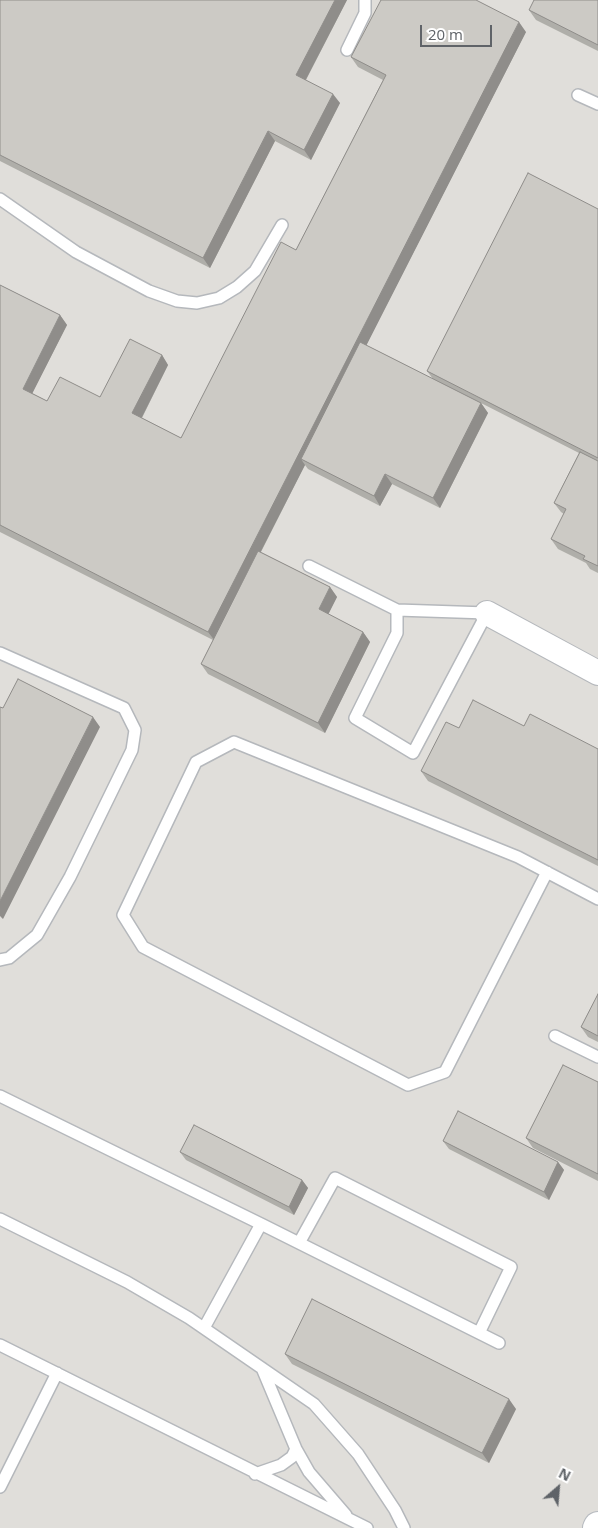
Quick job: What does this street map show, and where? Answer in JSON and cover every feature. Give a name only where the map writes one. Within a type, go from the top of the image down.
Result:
[{"type":"street","points":[[487,613],[598,672]]},
{"type":"lane","points":[[347,50],[365,13],[366,0]]},
{"type":"lane","points":[[578,95],[598,104]]},
{"type":"lane","points":[[0,199],[76,252],[149,291],[178,301],[197,303],[219,298],[237,287],[255,271],[282,225]]},
{"type":"lane","points":[[309,566],[397,610],[487,613],[413,753],[355,718],[397,633],[397,610]]},
{"type":"lane","points":[[0,653],[124,708],[135,730],[132,750],[70,876],[36,935],[9,958],[0,960]]},
{"type":"lane","points":[[546,872],[445,1072],[408,1085],[143,947],[123,915],[196,762],[234,742],[518,857],[598,899]]},
{"type":"lane","points":[[555,1036],[598,1057]]},
{"type":"lane","points":[[0,1096],[499,1343]]},
{"type":"lane","points":[[299,1243],[335,1178],[511,1267],[479,1333]]},
{"type":"lane","points":[[0,1219],[127,1282],[204,1328],[314,1404],[358,1454],[395,1510],[404,1528]]},
{"type":"lane","points":[[204,1328],[261,1224]]},
{"type":"lane","points":[[0,1345],[255,1474],[367,1528]]},
{"type":"lane","points":[[262,1368],[296,1449],[309,1472],[351,1520]]},
{"type":"lane","points":[[0,1487],[57,1374]]},
{"type":"lane","points":[[255,1474],[281,1465],[292,1457],[296,1449]]},
{"type":"shaded area","points":[[0,0],[598,0],[598,1528],[0,1528]]},
{"type":"building","points":[[0,0],[335,0],[296,75],[333,94],[304,150],[268,131],[203,258],[0,155]]},
{"type":"building","points":[[381,0],[476,0],[519,22],[208,632],[0,525],[0,285],[60,315],[23,389],[47,401],[60,377],[100,397],[130,339],[162,355],[132,413],[181,438],[281,242],[296,250],[386,75],[351,57]]},
{"type":"building","points":[[534,0],[598,0],[598,45],[529,10]]},
{"type":"building","points":[[528,173],[598,209],[598,458],[427,371]]},
{"type":"building","points":[[360,342],[481,403],[433,498],[385,474],[374,496],[301,459]]},
{"type":"building","points":[[580,452],[598,461],[598,566],[583,559],[585,556],[551,539],[566,509],[554,503]]},
{"type":"building","points":[[258,551],[330,587],[319,609],[363,632],[318,723],[201,664]]},
{"type":"building","points":[[18,679],[93,717],[0,901],[0,707],[3,708]]},
{"type":"building","points":[[473,700],[524,726],[530,714],[598,749],[598,860],[421,771],[446,722],[459,728]]},
{"type":"building","points":[[598,994],[598,1036],[581,1027]]},
{"type":"building","points":[[563,1065],[598,1082],[598,1174],[526,1138]]},
{"type":"building","points":[[458,1111],[558,1162],[544,1192],[443,1141]]},
{"type":"building","points":[[194,1125],[302,1180],[289,1207],[180,1152]]},
{"type":"building","points":[[312,1299],[509,1399],[482,1453],[285,1354]]}]
